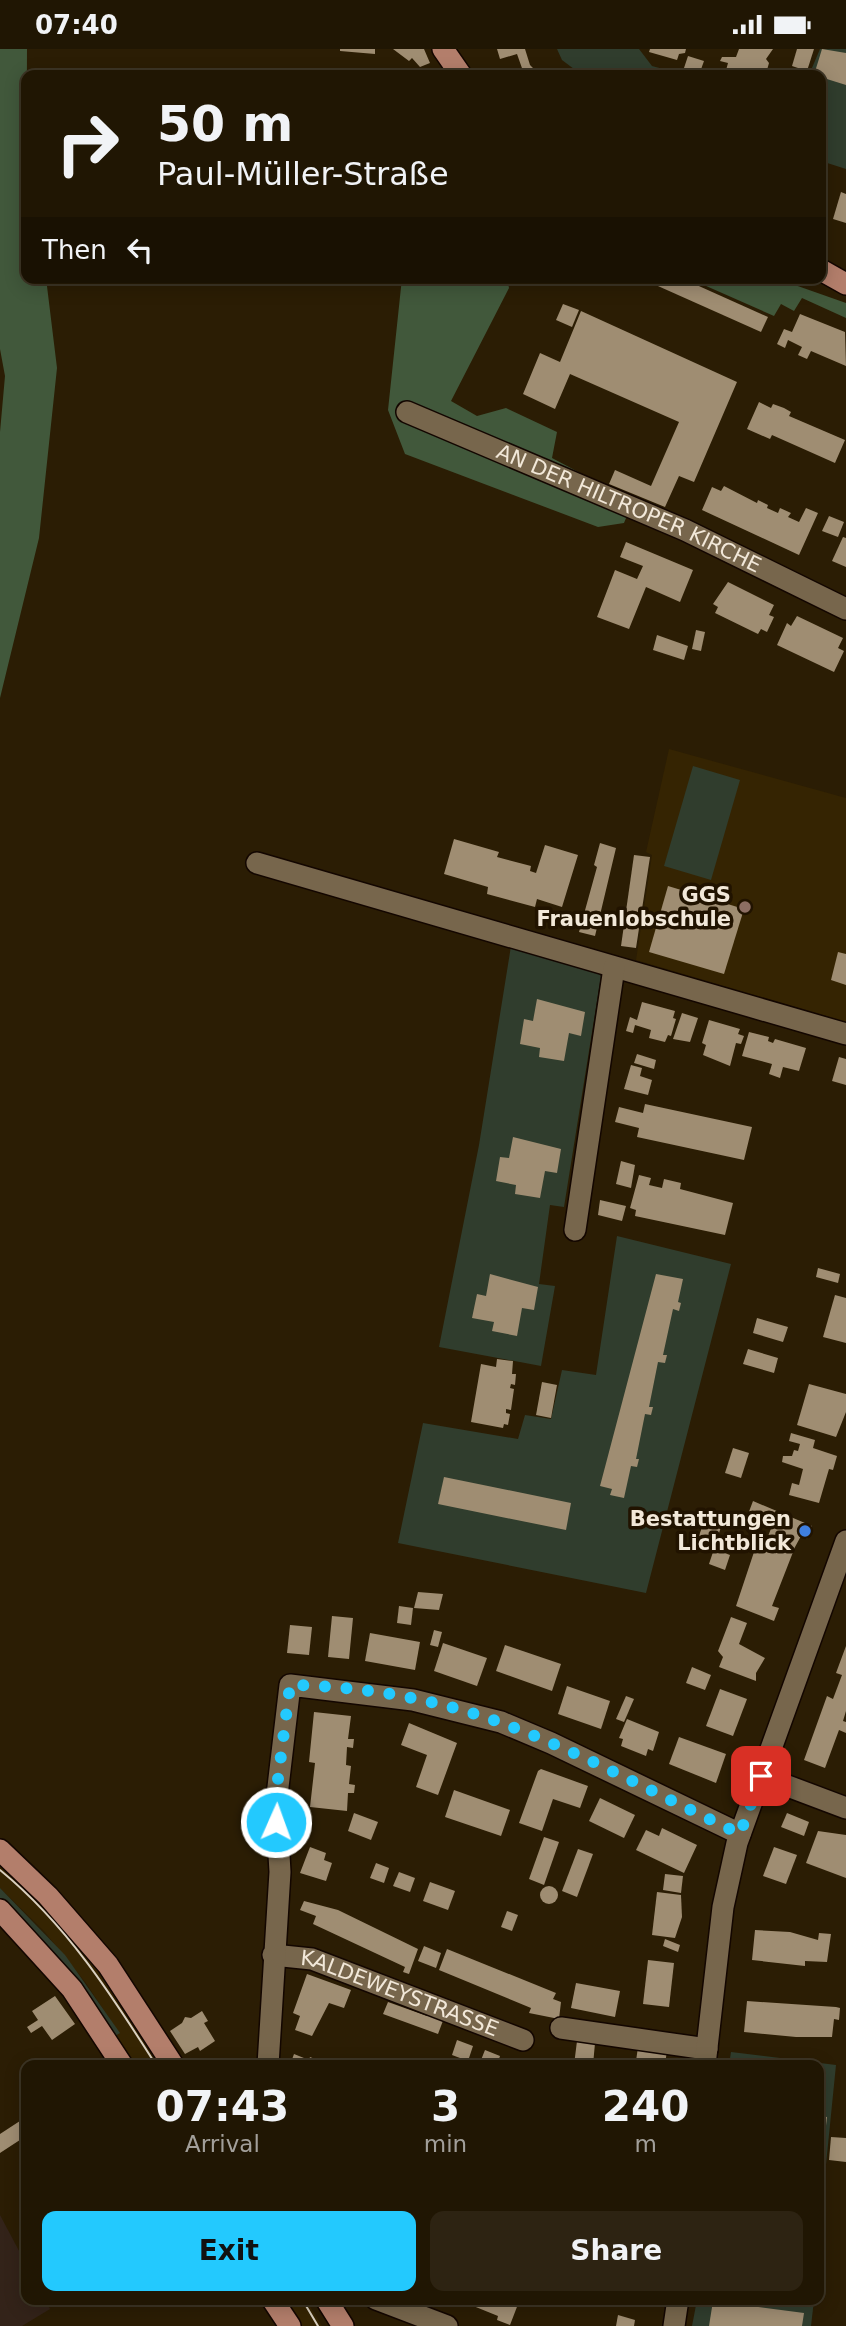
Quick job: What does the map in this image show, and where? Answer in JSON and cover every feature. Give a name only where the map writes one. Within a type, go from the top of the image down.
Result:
[{"type":"main road","points":[[443,49],[458,70]]},
{"type":"main road","points":[[458,49],[467,70]]},
{"type":"main road","points":[[832,271],[846,284]]},
{"type":"main road","points":[[0,1850],[48,1896],[108,1965],[170,2060]]},
{"type":"main road","points":[[0,1910],[72,1989],[119,2060]]},
{"type":"main road","points":[[276,2305],[290,2326]]},
{"type":"main road","points":[[330,2305],[343,2326]]},
{"type":"street","name":"AN DER HILTROPER KIRCHE","points":[[407,412],[685,530],[846,609]]},
{"type":"street","points":[[257,863],[846,1034]]},
{"type":"street","points":[[575,1230],[614,968]]},
{"type":"street","points":[[561,2028],[706,2057],[723,1907],[740,1834],[846,1541]]},
{"type":"street","points":[[268,2060],[280,1872],[276,1822],[279,1767],[290,1685],[413,1700],[501,1722],[551,1742],[740,1834]]},
{"type":"street","points":[[761,1776],[846,1808]]},
{"type":"street","name":"KALDEWEYSTRASSE","points":[[274,1955],[312,1959],[523,2040]]},
{"type":"street","points":[[392,2305],[447,2326]]},
{"type":"street","points":[[674,2326],[677,2305]]},
{"type":"shaded area","name":"GGS Frauenlobschule","points":[[669,749],[846,798],[846,1022],[636,960],[652,855],[646,852]]},
{"type":"shaded area","points":[[0,1866],[36,1898],[94,1964],[157,2060],[130,2060],[115,2036],[119,2033],[86,1983],[44,1931],[0,1888]]},
{"type":"shaded area","points":[[0,2215],[21,2255],[21,2305],[48,2305],[50,2309],[22,2326],[0,2326]]},
{"type":"shaded area","points":[[286,2305],[309,2305],[322,2326],[302,2326]]},
{"type":"green space","points":[[0,49],[27,49],[27,70],[21,70],[21,284],[47,284],[57,368],[39,538],[0,698],[0,432],[5,376],[0,349]]},
{"type":"green space","points":[[557,49],[639,49],[652,66],[667,70],[575,70],[562,60]]},
{"type":"green space","points":[[820,49],[846,49],[846,169],[826,163],[826,70],[811,70]]},
{"type":"green space","points":[[401,284],[508,284],[509,288],[451,401],[477,416],[506,408],[557,432],[552,458],[633,501],[624,523],[598,527],[405,454],[388,410]]},
{"type":"green space","points":[[702,284],[792,284],[846,303],[846,318],[802,298],[794,311],[781,304],[774,316]]},
{"type":"green space","points":[[693,766],[740,780],[711,880],[664,866]]},
{"type":"green space","points":[[511,946],[594,970],[601,976],[564,1207],[550,1205],[539,1284],[555,1286],[541,1366],[439,1347],[479,1145]]},
{"type":"green space","points":[[617,1236],[731,1264],[646,1593],[398,1543],[423,1423],[518,1439],[525,1415],[551,1419],[562,1370],[596,1375]]},
{"type":"green space","points":[[0,1888],[65,1955],[120,2033],[115,2036],[0,1900]]},
{"type":"green space","points":[[731,2052],[796,2060],[730,2060]]},
{"type":"green space","points":[[824,2064],[836,2065],[824,2184]]},
{"type":"green space","points":[[696,2305],[813,2305],[811,2326],[692,2326]]},
{"type":"building","points":[[375,49],[375,54],[340,51]]},
{"type":"building","points":[[393,49],[424,49],[430,63],[420,67],[412,58],[409,61]]},
{"type":"building","points":[[497,49],[525,49],[530,65],[535,70],[523,70],[517,54],[500,59]]},
{"type":"building","points":[[650,49],[686,49],[685,53],[679,54],[677,60],[649,52]]},
{"type":"building","points":[[739,49],[773,49],[766,59],[769,63],[767,70],[726,70],[728,63],[720,61],[722,57],[736,57]]},
{"type":"building","points":[[797,49],[814,49],[807,70],[792,66]]},
{"type":"building","points":[[822,49],[846,53],[846,85],[826,79],[826,70],[816,70]]},
{"type":"building","points":[[688,56],[704,61],[701,70],[683,70]]},
{"type":"building","points":[[841,192],[846,194],[846,223],[833,219]]},
{"type":"building","points":[[653,284],[694,284],[768,317],[761,332]]},
{"type":"building","points":[[563,304],[579,310],[572,327],[556,320]]},
{"type":"building","points":[[581,311],[737,382],[694,482],[679,476],[665,507],[609,484],[615,470],[651,486],[679,422],[570,374],[555,409],[523,394],[540,353],[560,362]]},
{"type":"building","points":[[800,314],[845,332],[846,366],[811,351],[807,359],[798,355],[802,347],[788,340],[785,348],[777,344],[784,329],[792,332]]},
{"type":"building","points":[[759,402],[771,408],[773,404],[784,408],[791,412],[789,416],[845,440],[835,463],[772,435],[770,439],[747,429]]},
{"type":"building","points":[[724,486],[757,503],[758,500],[768,505],[767,508],[778,513],[780,508],[791,513],[788,517],[799,522],[806,508],[818,513],[799,555],[702,510],[712,487],[721,491]]},
{"type":"building","points":[[829,516],[844,522],[838,537],[822,531]]},
{"type":"building","points":[[843,537],[846,538],[846,567],[832,561]]},
{"type":"building","points":[[626,542],[693,570],[680,602],[646,587],[629,629],[597,617],[615,570],[637,579],[643,566],[620,557]]},
{"type":"building","points":[[728,582],[774,605],[769,615],[774,617],[767,632],[761,629],[758,634],[715,613],[718,607],[713,604]]},
{"type":"building","points":[[797,616],[843,638],[838,648],[844,651],[834,672],[777,645],[787,623],[791,626]]},
{"type":"building","points":[[696,630],[705,632],[701,651],[692,649]]},
{"type":"building","points":[[657,635],[688,646],[684,660],[653,650]]},
{"type":"building","points":[[454,839],[499,852],[497,857],[531,866],[530,871],[536,873],[545,845],[578,855],[562,907],[537,899],[535,907],[487,894],[488,887],[444,874]]},
{"type":"building","points":[[600,843],[616,848],[595,936],[579,932],[597,867],[594,865]]},
{"type":"building","points":[[634,855],[650,857],[636,948],[621,946]]},
{"type":"building","points":[[668,886],[744,909],[724,974],[649,952]]},
{"type":"building","points":[[838,952],[846,954],[846,985],[831,980]]},
{"type":"building","points":[[537,999],[585,1012],[581,1036],[569,1033],[564,1061],[539,1057],[540,1048],[520,1044],[524,1019],[533,1021]]},
{"type":"building","points":[[642,1002],[675,1011],[673,1018],[676,1019],[671,1036],[668,1035],[665,1042],[649,1038],[651,1030],[635,1025],[633,1033],[626,1031],[630,1017],[637,1020]]},
{"type":"building","points":[[682,1013],[698,1018],[690,1042],[673,1039]]},
{"type":"building","points":[[709,1020],[740,1029],[738,1034],[744,1036],[741,1044],[736,1043],[730,1066],[703,1055],[706,1045],[702,1043]]},
{"type":"building","points":[[749,1032],[769,1037],[768,1041],[773,1043],[775,1039],[806,1048],[799,1071],[783,1067],[780,1078],[769,1074],[772,1064],[742,1056]]},
{"type":"building","points":[[637,1054],[656,1060],[654,1069],[634,1063]]},
{"type":"building","points":[[839,1057],[846,1059],[846,1085],[832,1081]]},
{"type":"building","points":[[631,1065],[642,1068],[640,1076],[652,1080],[648,1095],[624,1089]]},
{"type":"building","points":[[645,1104],[752,1127],[744,1160],[637,1137],[639,1128],[615,1122],[619,1107],[643,1113]]},
{"type":"building","points":[[513,1137],[561,1149],[557,1173],[545,1171],[540,1198],[515,1194],[516,1185],[496,1181],[500,1157],[509,1158]]},
{"type":"building","points":[[621,1161],[635,1165],[631,1188],[616,1184]]},
{"type":"building","points":[[639,1175],[651,1178],[649,1185],[662,1188],[664,1179],[681,1183],[680,1189],[733,1203],[725,1235],[635,1216],[636,1210],[630,1208]]},
{"type":"building","points":[[600,1200],[626,1206],[622,1221],[598,1215]]},
{"type":"building","points":[[818,1268],[840,1274],[838,1283],[816,1277]]},
{"type":"building","points":[[490,1274],[538,1287],[534,1310],[522,1308],[517,1336],[492,1331],[494,1322],[472,1318],[477,1294],[486,1296]]},
{"type":"building","points":[[656,1274],[683,1279],[678,1302],[681,1303],[679,1311],[673,1309],[663,1355],[667,1355],[665,1363],[658,1362],[649,1407],[653,1407],[651,1415],[645,1414],[636,1459],[639,1459],[637,1467],[631,1466],[624,1498],[610,1495],[612,1489],[600,1486]]},
{"type":"building","points":[[835,1295],[846,1298],[846,1343],[823,1337]]},
{"type":"building","points":[[757,1318],[788,1327],[783,1342],[753,1333]]},
{"type":"building","points":[[748,1349],[778,1358],[774,1373],[743,1364]]},
{"type":"building","points":[[497,1359],[513,1361],[512,1374],[516,1374],[515,1385],[511,1384],[510,1388],[514,1389],[511,1410],[506,1409],[506,1413],[510,1414],[508,1425],[504,1424],[503,1428],[471,1422],[481,1364],[496,1367]]},
{"type":"building","points":[[542,1382],[557,1385],[551,1418],[536,1415]]},
{"type":"building","points":[[809,1384],[846,1394],[846,1412],[836,1437],[797,1425]]},
{"type":"building","points":[[791,1433],[815,1440],[813,1448],[837,1456],[833,1470],[829,1469],[819,1503],[789,1495],[792,1483],[799,1485],[803,1469],[782,1462],[783,1456],[792,1456],[794,1450],[798,1451],[800,1444],[789,1441]]},
{"type":"building","points":[[733,1448],[749,1453],[741,1478],[725,1473]]},
{"type":"building","points":[[444,1477],[571,1503],[566,1530],[438,1504]]},
{"type":"building","points":[[753,1501],[812,1526],[807,1539],[801,1536],[795,1547],[772,1606],[779,1608],[774,1621],[736,1606],[755,1549],[762,1552],[772,1526],[747,1517]]},
{"type":"building","points":[[708,1512],[724,1518],[715,1545],[698,1538]]},
{"type":"building","points":[[714,1549],[730,1555],[725,1570],[709,1564]]},
{"type":"building","points":[[418,1592],[443,1594],[439,1610],[414,1608]]},
{"type":"building","points":[[399,1606],[413,1608],[411,1625],[397,1623]]},
{"type":"building","points":[[332,1616],[353,1618],[349,1659],[328,1657]]},
{"type":"building","points":[[731,1617],[747,1623],[739,1644],[765,1658],[756,1673],[756,1681],[719,1667],[723,1657],[718,1651]]},
{"type":"building","points":[[290,1625],[312,1627],[309,1655],[287,1653]]},
{"type":"building","points":[[434,1630],[442,1632],[438,1647],[430,1645]]},
{"type":"building","points":[[370,1633],[420,1642],[415,1670],[365,1661]]},
{"type":"building","points":[[443,1643],[487,1658],[477,1686],[434,1671]]},
{"type":"building","points":[[505,1645],[561,1664],[552,1691],[496,1671]]},
{"type":"building","points":[[846,1646],[846,1711],[843,1721],[846,1722],[846,1733],[839,1730],[825,1768],[804,1760],[827,1696],[833,1699],[842,1675],[836,1673]]},
{"type":"building","points":[[692,1667],[711,1675],[705,1690],[686,1683]]},
{"type":"building","points":[[567,1686],[610,1701],[601,1729],[558,1714]]},
{"type":"building","points":[[720,1689],[747,1699],[733,1736],[706,1726]]},
{"type":"building","points":[[626,1696],[634,1699],[624,1722],[616,1719]]},
{"type":"building","points":[[314,1712],[351,1716],[348,1739],[354,1739],[353,1748],[347,1747],[346,1765],[351,1766],[349,1784],[355,1785],[354,1793],[348,1793],[347,1811],[310,1807],[315,1763],[309,1762]]},
{"type":"building","points":[[627,1719],[659,1732],[653,1751],[648,1749],[646,1756],[621,1746],[623,1739],[619,1738]]},
{"type":"building","points":[[409,1723],[457,1743],[438,1795],[416,1787],[427,1755],[401,1745]]},
{"type":"building","points":[[679,1737],[726,1754],[716,1783],[669,1764]]},
{"type":"building","points":[[541,1769],[588,1786],[580,1808],[553,1799],[542,1831],[519,1823]]},
{"type":"building","points":[[454,1790],[510,1810],[501,1836],[445,1817]]},
{"type":"building","points":[[600,1798],[635,1815],[624,1838],[589,1821]]},
{"type":"building","points":[[354,1813],[378,1822],[371,1840],[348,1831]]},
{"type":"building","points":[[787,1813],[809,1822],[804,1836],[781,1827]]},
{"type":"building","points":[[662,1828],[697,1845],[684,1873],[636,1850],[646,1830],[659,1836]]},
{"type":"building","points":[[818,1831],[846,1835],[846,1878],[806,1863]]},
{"type":"building","points":[[544,1837],[559,1842],[544,1885],[529,1879]]},
{"type":"building","points":[[310,1847],[326,1853],[324,1860],[332,1863],[326,1881],[300,1873]]},
{"type":"building","points":[[774,1847],[797,1855],[786,1884],[763,1876]]},
{"type":"building","points":[[578,1849],[593,1854],[577,1897],[562,1891]]},
{"type":"building","points":[[376,1863],[389,1868],[384,1883],[370,1878]]},
{"type":"building","points":[[399,1872],[415,1878],[410,1892],[393,1886]]},
{"type":"building","points":[[665,1874],[683,1876],[681,1893],[663,1890]]},
{"type":"building","points":[[430,1882],[455,1891],[448,1910],[423,1901]]},
{"type":"building","points":[[549,1886],[555,1889],[558,1895],[555,1901],[549,1904],[543,1901],[540,1895],[543,1889]]},
{"type":"building","points":[[657,1892],[681,1895],[682,1917],[675,1938],[652,1935]]},
{"type":"building","points":[[304,1901],[338,1910],[418,1949],[409,1974],[403,1972],[405,1967],[313,1924],[316,1916],[300,1910]]},
{"type":"building","points":[[507,1911],[518,1915],[512,1931],[501,1927]]},
{"type":"building","points":[[755,1930],[790,1932],[818,1940],[819,1933],[831,1934],[827,1962],[805,1961],[805,1966],[752,1960]]},
{"type":"building","points":[[665,1939],[680,1945],[678,1952],[663,1946]]},
{"type":"building","points":[[424,1946],[441,1953],[436,1968],[418,1961]]},
{"type":"building","points":[[447,1949],[556,1993],[553,1999],[561,2002],[559,2019],[529,2013],[531,2008],[439,1970]]},
{"type":"building","points":[[648,1960],[674,1963],[669,2007],[643,2004]]},
{"type":"building","points":[[307,1974],[351,1990],[344,2008],[329,2003],[312,2036],[295,2030],[300,2016],[293,2013]]},
{"type":"building","points":[[576,1983],[620,1991],[615,2017],[571,2008]]},
{"type":"building","points":[[55,1996],[75,2024],[52,2040],[42,2026],[31,2033],[27,2027],[38,2020],[32,2011]]},
{"type":"building","points":[[747,2001],[836,2007],[840,2008],[839,2020],[834,2019],[832,2037],[744,2032]]},
{"type":"building","points":[[388,2002],[427,2016],[428,2012],[444,2018],[438,2034],[383,2014]]},
{"type":"building","points":[[202,2011],[208,2021],[204,2023],[215,2041],[200,2051],[198,2047],[185,2054],[170,2031],[182,2023],[185,2017],[191,2018]]},
{"type":"building","points":[[457,2040],[473,2046],[468,2060],[452,2055]]},
{"type":"building","points":[[577,2041],[595,2043],[593,2060],[575,2060]]},
{"type":"building","points":[[638,2047],[667,2050],[666,2060],[636,2060]]},
{"type":"building","points":[[485,2050],[500,2056],[499,2060],[481,2060]]},
{"type":"building","points":[[294,2054],[309,2060],[292,2060]]},
{"type":"building","points":[[824,2117],[827,2117],[824,2143]]},
{"type":"building","points":[[21,2120],[21,2139],[0,2153],[0,2134]]},
{"type":"building","points":[[831,2137],[846,2138],[846,2162],[829,2160]]},
{"type":"building","points":[[471,2305],[518,2305],[510,2325],[497,2320],[498,2316]]},
{"type":"building","points":[[712,2305],[743,2305],[804,2313],[802,2326],[709,2326]]},
{"type":"building","points":[[618,2315],[635,2320],[634,2326],[616,2326]]},
{"type":"tram line","points":[[0,1870],[46,1913],[86,1961],[153,2060]]},
{"type":"tram line","points":[[306,2305],[318,2326]]},
{"type":"place","name":"GGS Frauenlobschule","points":[[745,907]]},
{"type":"place","name":"Bestattungen Lichtblick","points":[[805,1531]]},
{"type":"route","points":[[276,1822],[278,1779],[290,1685],[309,1685],[413,1700],[501,1722],[551,1742],[740,1834],[761,1776]]}]
